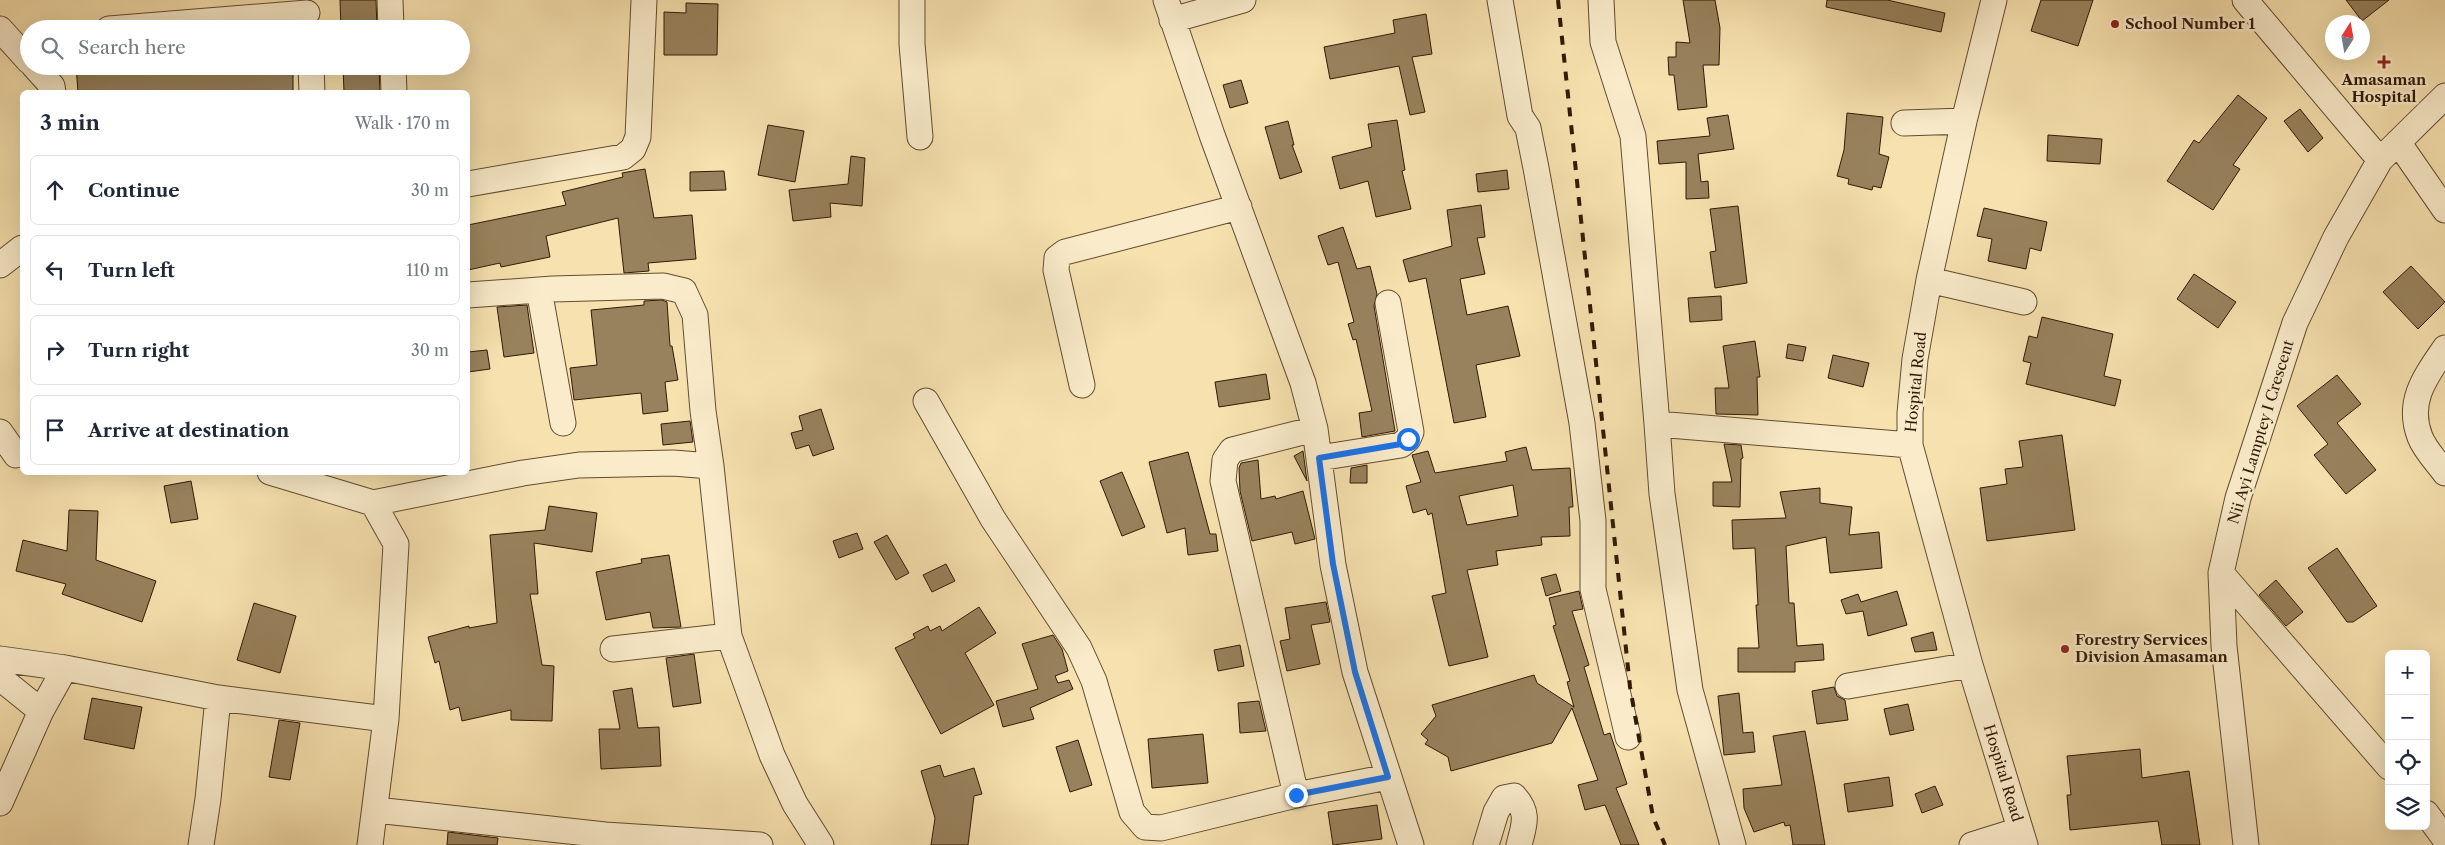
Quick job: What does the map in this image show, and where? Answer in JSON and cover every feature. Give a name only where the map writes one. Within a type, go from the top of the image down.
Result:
[{"type":"street","points":[[390,0],[391,20]]},
{"type":"street","points":[[470,184],[623,157],[633,149],[638,137],[644,0]]},
{"type":"street","points":[[912,0],[912,44],[920,137]]},
{"type":"street","points":[[1243,0],[1169,10],[1238,207],[1303,383],[1315,428],[1333,564],[1355,672],[1411,845]]},
{"type":"street","points":[[1500,0],[1520,116],[1528,128],[1551,243],[1582,423],[1593,521],[1593,589],[1628,737]]},
{"type":"street","points":[[1601,0],[1602,42],[1633,136],[1662,494],[1690,690],[1733,845]]},
{"type":"street","name":"Hospital Road","points":[[1994,0],[1964,120],[1929,280],[1915,359],[1910,413],[1910,445],[1970,665],[2022,837]]},
{"type":"street","points":[[2244,0],[2380,160]]},
{"type":"street","points":[[227,20],[307,14]]},
{"type":"street","points":[[0,29],[20,51]]},
{"type":"street","points":[[42,75],[52,86],[53,90]]},
{"type":"street","points":[[311,75],[312,90]]},
{"type":"street","points":[[393,75],[394,90]]},
{"type":"street","name":"Nii Ayi Lamptey I Crescent","points":[[2246,845],[2224,646],[2221,573],[2238,498],[2295,323],[2336,237],[2380,160],[2445,96]]},
{"type":"street","points":[[1904,123],[1964,120]]},
{"type":"street","points":[[2398,142],[2445,210]]},
{"type":"street","points":[[1082,385],[1056,270],[1058,258],[1066,252],[1238,207]]},
{"type":"street","points":[[1929,280],[2024,302]]},
{"type":"street","points":[[470,296],[539,290],[663,286],[684,291],[696,315],[703,411],[712,466],[729,636],[772,755],[795,804],[821,845]]},
{"type":"street","points":[[539,290],[563,423]]},
{"type":"street","points":[[1319,458],[1401,444],[1408,439],[1411,432],[1388,303]]},
{"type":"street","points":[[2445,348],[2423,380],[2414,406],[2420,438],[2445,473]]},
{"type":"street","points":[[926,400],[993,519],[1079,648],[1094,681],[1132,812],[1145,827],[1161,828],[1296,795],[1388,777]]},
{"type":"street","points":[[1657,424],[1910,445]]},
{"type":"street","points":[[1296,795],[1223,481],[1225,460],[1232,450],[1315,428]]},
{"type":"street","points":[[0,432],[16,455]]},
{"type":"street","points":[[280,475],[373,503],[524,473],[579,465],[673,463],[712,466]]},
{"type":"street","points":[[370,845],[376,810],[386,719],[396,544],[373,503]]},
{"type":"street","points":[[2221,573],[2385,762]]},
{"type":"street","points":[[613,649],[729,636]]},
{"type":"street","points":[[0,659],[65,668],[218,698],[386,719]]},
{"type":"street","points":[[1848,686],[1970,665]]},
{"type":"street","points":[[0,803],[41,711],[65,668]]},
{"type":"street","points":[[0,678],[41,711]]},
{"type":"street","points":[[201,845],[208,799],[218,698]]},
{"type":"street","points":[[1514,796],[1522,805],[1525,816],[1521,837],[1508,829],[1489,834],[1504,798],[1514,796]]},
{"type":"street","points":[[376,810],[605,835],[760,845]]},
{"type":"street","points":[[2430,818],[2445,839]]},
{"type":"street","points":[[1972,845],[2022,837]]},
{"type":"building","points":[[340,0],[376,0],[377,20],[341,20]]},
{"type":"building","points":[[1683,0],[1715,0],[1720,28],[1719,65],[1703,65],[1707,107],[1678,110],[1674,75],[1669,75],[1668,57],[1676,57],[1676,42],[1690,43]]},
{"type":"building","points":[[1827,0],[1887,0],[1945,13],[1941,32],[1826,7]]},
{"type":"building","points":[[2041,0],[2093,0],[2078,46],[2031,31]]},
{"type":"building","points":[[2346,0],[2389,0],[2370,15],[2357,15]]},
{"type":"building","points":[[686,3],[718,4],[717,55],[664,55],[664,12],[686,13]]},
{"type":"building","points":[[1426,14],[1432,54],[1412,57],[1425,112],[1410,115],[1399,66],[1330,79],[1324,47],[1395,33],[1393,20]]},
{"type":"building","points":[[77,75],[293,75],[293,90],[78,90]]},
{"type":"building","points":[[343,75],[379,75],[380,90],[344,90]]},
{"type":"building","points":[[1241,80],[1248,103],[1230,108],[1223,85]]},
{"type":"building","points":[[2238,95],[2267,118],[2233,165],[2240,169],[2213,210],[2167,181],[2194,140],[2199,143]]},
{"type":"building","points":[[2300,109],[2323,138],[2308,152],[2284,121]]},
{"type":"building","points":[[1847,113],[1883,117],[1879,154],[1889,157],[1881,188],[1873,186],[1872,190],[1848,184],[1849,179],[1837,176],[1844,150]]},
{"type":"building","points":[[1728,115],[1734,149],[1698,154],[1701,182],[1708,181],[1709,198],[1686,199],[1686,162],[1659,164],[1657,141],[1710,136],[1707,118]]},
{"type":"building","points":[[1397,120],[1405,170],[1402,171],[1411,209],[1376,217],[1368,181],[1340,189],[1332,157],[1372,147],[1368,124]]},
{"type":"building","points":[[1288,121],[1294,145],[1292,145],[1302,172],[1280,179],[1265,127]]},
{"type":"building","points":[[768,125],[804,131],[795,182],[758,175]]},
{"type":"building","points":[[2048,135],[2102,139],[2100,164],[2047,161]]},
{"type":"building","points":[[851,156],[865,158],[862,206],[830,203],[831,217],[793,221],[789,190],[848,184]]},
{"type":"building","points":[[645,169],[654,218],[692,215],[696,259],[648,263],[649,271],[624,273],[618,218],[546,236],[550,257],[501,267],[500,263],[470,270],[470,225],[566,205],[562,192],[623,177],[622,173]]},
{"type":"building","points":[[1507,170],[1509,189],[1478,192],[1476,174]]},
{"type":"building","points":[[724,171],[726,190],[690,191],[690,172]]},
{"type":"building","points":[[1481,205],[1485,237],[1477,238],[1485,274],[1460,279],[1467,315],[1508,306],[1520,356],[1476,365],[1486,417],[1454,423],[1426,278],[1409,282],[1403,260],[1452,246],[1447,210]]},
{"type":"building","points":[[1738,206],[1747,283],[1715,288],[1710,252],[1716,251],[1710,209]]},
{"type":"building","points":[[1984,208],[2047,222],[2041,251],[2030,248],[2026,269],[1988,261],[1992,239],[1977,236]]},
{"type":"building","points":[[1343,227],[1357,269],[1370,266],[1377,294],[1374,306],[1395,431],[1362,437],[1359,413],[1372,411],[1356,339],[1353,340],[1348,324],[1354,322],[1338,262],[1328,265],[1318,236]]},
{"type":"building","points":[[2411,266],[2445,302],[2418,329],[2383,292]]},
{"type":"building","points":[[2194,274],[2236,302],[2218,328],[2177,299]]},
{"type":"building","points":[[1721,296],[1722,320],[1690,322],[1688,298]]},
{"type":"building","points":[[662,300],[667,302],[670,346],[672,346],[678,380],[665,382],[668,411],[643,414],[641,393],[574,400],[570,368],[597,365],[591,310],[644,305],[644,301]]},
{"type":"building","points":[[527,305],[534,353],[504,357],[497,307]]},
{"type":"building","points":[[2042,317],[2113,334],[2104,376],[2121,380],[2115,406],[2026,384],[2031,363],[2023,361],[2029,336],[2037,338]]},
{"type":"building","points":[[1755,341],[1760,377],[1757,377],[1758,415],[1716,414],[1715,388],[1729,388],[1723,346]]},
{"type":"building","points":[[1788,344],[1806,347],[1803,361],[1786,358]]},
{"type":"building","points":[[487,350],[490,369],[470,372],[470,352]]},
{"type":"building","points":[[1833,355],[1869,363],[1863,387],[1828,378]]},
{"type":"building","points":[[1266,374],[1270,399],[1219,407],[1215,382]]},
{"type":"building","points":[[2337,375],[2361,404],[2337,423],[2376,470],[2346,494],[2314,455],[2328,444],[2297,406]]},
{"type":"building","points":[[821,409],[834,449],[813,456],[809,445],[796,449],[791,433],[803,430],[799,416]]},
{"type":"building","points":[[690,421],[693,442],[663,445],[661,424]]},
{"type":"building","points":[[2062,435],[2075,530],[1987,541],[1980,488],[2007,484],[2005,469],[2023,467],[2019,441]]},
{"type":"building","points":[[1724,444],[1741,445],[1743,458],[1741,459],[1740,507],[1713,506],[1713,482],[1732,482]]},
{"type":"building","points":[[1526,447],[1532,470],[1570,468],[1573,507],[1569,507],[1570,536],[1541,537],[1542,545],[1496,551],[1498,565],[1467,570],[1488,657],[1449,666],[1432,596],[1446,593],[1432,513],[1428,515],[1426,509],[1413,513],[1406,486],[1421,482],[1412,455],[1428,451],[1435,473],[1507,461],[1505,452]],"holes":[[[1513,485],[1518,516],[1467,525],[1459,496]]]},
{"type":"building","points":[[1303,451],[1307,481],[1294,456]]},
{"type":"building","points":[[1188,452],[1210,534],[1216,534],[1218,551],[1188,555],[1185,528],[1167,533],[1149,462]]},
{"type":"building","points":[[1258,460],[1261,499],[1275,496],[1276,499],[1303,491],[1315,539],[1295,544],[1292,532],[1252,541],[1240,491],[1239,468],[1241,463]]},
{"type":"building","points":[[1367,465],[1367,483],[1350,483],[1351,468]]},
{"type":"building","points":[[1122,472],[1145,527],[1122,536],[1100,481]]},
{"type":"building","points":[[191,481],[198,519],[171,523],[164,486]]},
{"type":"building","points":[[1820,488],[1820,503],[1852,507],[1849,535],[1879,532],[1882,568],[1830,573],[1826,537],[1786,546],[1789,603],[1794,603],[1797,646],[1823,644],[1824,660],[1795,662],[1795,672],[1738,672],[1738,648],[1759,648],[1756,605],[1758,605],[1755,548],[1733,549],[1732,520],[1786,518],[1780,492]]},
{"type":"building","points":[[549,506],[597,513],[592,552],[534,543],[538,594],[530,594],[542,665],[554,666],[552,721],[511,720],[511,710],[462,721],[459,707],[450,710],[439,661],[435,663],[428,637],[469,626],[469,628],[497,623],[490,535],[545,530]]},
{"type":"building","points":[[69,510],[98,511],[96,560],[156,581],[142,622],[62,594],[66,584],[16,571],[23,540],[67,551]]},
{"type":"building","points":[[857,533],[863,549],[839,558],[833,541]]},
{"type":"building","points":[[887,535],[909,573],[896,580],[874,542]]},
{"type":"building","points":[[2337,548],[2377,606],[2353,622],[2347,622],[2308,568]]},
{"type":"building","points":[[669,555],[681,627],[653,628],[650,612],[606,620],[596,572],[642,563],[641,559]]},
{"type":"building","points":[[946,564],[955,581],[932,592],[923,575]]},
{"type":"building","points":[[1556,574],[1561,591],[1546,596],[1541,578]]},
{"type":"building","points":[[2276,580],[2303,612],[2286,626],[2259,595]]},
{"type":"building","points":[[1579,591],[1583,609],[1572,611],[1589,665],[1584,667],[1604,735],[1610,733],[1627,784],[1616,788],[1639,845],[1621,845],[1605,805],[1585,810],[1578,785],[1598,780],[1572,708],[1552,743],[1451,771],[1448,757],[1425,744],[1428,740],[1421,734],[1436,716],[1432,705],[1534,675],[1537,683],[1574,707],[1567,682],[1570,681],[1553,626],[1556,625],[1549,598]]},
{"type":"building","points":[[1897,591],[1907,625],[1868,636],[1863,611],[1846,614],[1841,600],[1858,594],[1861,602]]},
{"type":"building","points":[[1326,602],[1330,622],[1311,625],[1320,664],[1287,671],[1280,641],[1290,639],[1285,608]]},
{"type":"building","points":[[254,603],[296,616],[280,673],[237,660]]},
{"type":"building","points":[[979,607],[996,633],[965,653],[994,705],[941,734],[895,648],[915,638],[913,634],[928,626],[930,631],[940,626],[942,631]]},
{"type":"building","points":[[1933,632],[1937,650],[1915,652],[1911,638]]},
{"type":"building","points":[[1053,635],[1062,649],[1068,671],[1055,676],[1058,683],[1069,680],[1073,689],[1030,708],[1034,719],[1003,727],[996,701],[1038,689],[1022,644]]},
{"type":"building","points":[[1240,645],[1244,666],[1218,671],[1214,650]]},
{"type":"building","points":[[694,654],[701,703],[673,707],[666,658]]},
{"type":"building","points":[[1834,687],[1837,696],[1845,700],[1848,720],[1817,724],[1812,691]]},
{"type":"building","points":[[632,688],[638,728],[659,727],[661,766],[601,769],[599,729],[620,729],[613,691]]},
{"type":"building","points":[[1739,693],[1743,733],[1753,732],[1755,752],[1724,755],[1718,696]]},
{"type":"building","points":[[92,698],[142,707],[134,749],[84,739]]},
{"type":"building","points":[[1259,701],[1266,731],[1240,733],[1238,703]]},
{"type":"building","points":[[1908,704],[1914,730],[1890,735],[1884,709]]},
{"type":"building","points":[[279,720],[300,723],[290,780],[269,777]]},
{"type":"building","points":[[1805,731],[1825,845],[1793,845],[1790,825],[1785,826],[1784,822],[1754,832],[1744,808],[1743,789],[1782,785],[1773,736]]},
{"type":"building","points":[[1203,734],[1208,783],[1152,788],[1148,739]]},
{"type":"building","points":[[1078,740],[1092,785],[1070,792],[1056,747]]},
{"type":"building","points":[[2140,749],[2142,778],[2189,771],[2200,845],[2162,845],[2158,821],[2070,830],[2067,795],[2071,795],[2067,756]]},
{"type":"building","points":[[940,765],[944,777],[974,768],[982,794],[974,796],[968,845],[931,845],[935,818],[921,771]]},
{"type":"building","points":[[1889,777],[1893,806],[1848,812],[1844,784]]},
{"type":"building","points":[[1935,786],[1943,805],[1922,813],[1915,794]]},
{"type":"building","points":[[1377,805],[1382,839],[1333,845],[1328,812]]},
{"type":"building","points":[[448,832],[498,838],[497,845],[447,845]]},
{"type":"railway","points":[[1558,0],[1630,687],[1653,817],[1665,845]]},
{"type":"place","name":"School Number 1","points":[[2115,24]]},
{"type":"place","name":"Amasaman Hospital","points":[[2384,62]]},
{"type":"place","name":"Forestry Services Division Amasaman","points":[[2065,649]]},
{"type":"route","points":[[1296,795],[1388,777],[1355,672],[1333,564],[1319,458],[1401,444],[1408,439]]}]
